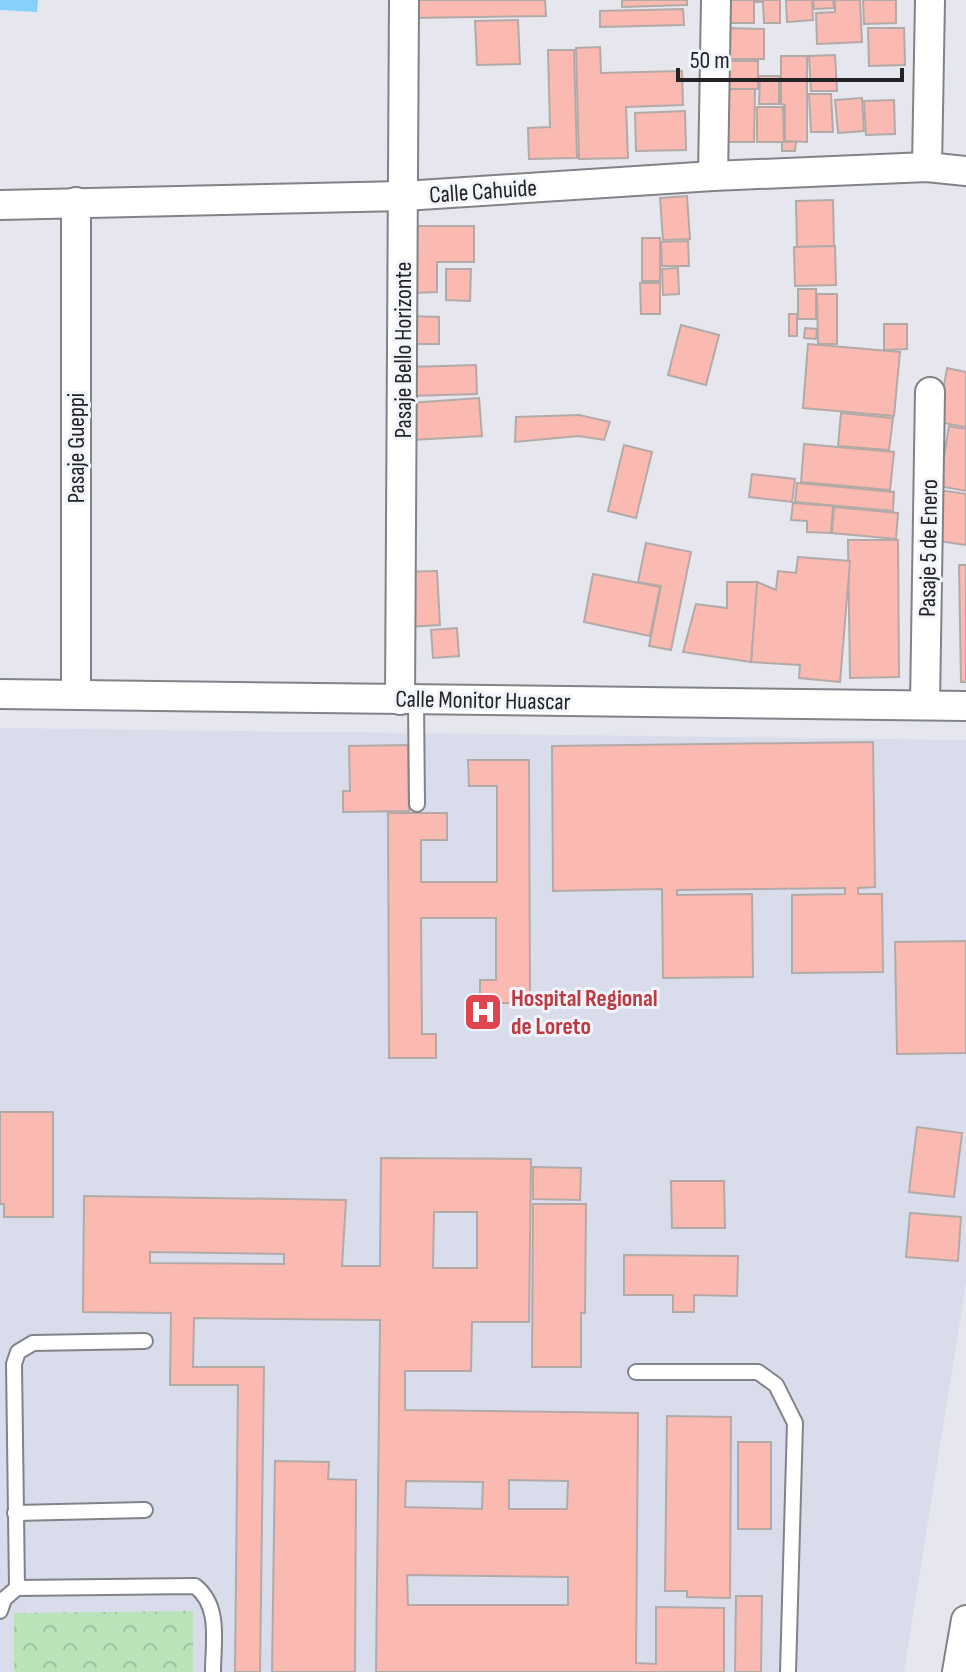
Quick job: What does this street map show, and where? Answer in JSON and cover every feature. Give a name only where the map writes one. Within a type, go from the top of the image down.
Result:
[{"type":"street","name":"Pasaje Bello Horizonte","points":[[404,0],[408,700]]},
{"type":"street","points":[[713,176],[716,0]]},
{"type":"street","points":[[927,167],[930,0]]},
{"type":"street","name":"Calle Cahuide","points":[[0,205],[404,196],[713,176],[927,167],[966,171]]},
{"type":"street","name":"Pasaje Gueppi","points":[[76,202],[76,694]]},
{"type":"street","name":"Pasaje 5 de Enero","points":[[925,704],[930,392]]},
{"type":"street","name":"Calle Monitor Huascar","points":[[0,694],[966,706]]},
{"type":"street","points":[[957,1672],[966,1620]]},
{"type":"lane","points":[[408,700],[417,804]]},
{"type":"lane","points":[[17,1588],[14,1364],[18,1352],[33,1343],[145,1341]]},
{"type":"lane","points":[[636,1372],[758,1372],[776,1385],[795,1423],[788,1672]]},
{"type":"lane","points":[[15,1513],[145,1510]]},
{"type":"lane","points":[[0,1611],[4,1599],[17,1588],[195,1586],[206,1594],[213,1609],[213,1672]]},
{"type":"shaded area","name":"Hospital Regional de Loreto","points":[[0,728],[966,740],[966,1283],[904,1672],[0,1672]]},
{"type":"green space","points":[[193,1611],[193,1672],[14,1672],[14,1613]]},
{"type":"water","points":[[0,0],[38,0],[37,12],[0,10]]},
{"type":"building","points":[[410,0],[545,0],[546,16],[411,18]]},
{"type":"building","points":[[622,0],[687,0],[687,5],[622,7]]},
{"type":"building","points":[[725,0],[780,0],[780,23],[764,23],[763,2],[754,2],[754,23],[725,23]]},
{"type":"building","points":[[786,0],[812,0],[813,20],[787,22]]},
{"type":"building","points":[[813,0],[833,0],[834,8],[814,9]]},
{"type":"building","points":[[835,0],[860,0],[862,42],[817,44],[816,13],[835,12]]},
{"type":"building","points":[[863,0],[896,0],[896,23],[864,24]]},
{"type":"building","points":[[683,9],[684,25],[600,27],[600,11]]},
{"type":"building","points":[[518,20],[520,64],[477,65],[475,21]]},
{"type":"building","points":[[727,28],[764,29],[764,59],[727,59]]},
{"type":"building","points":[[868,28],[904,28],[905,65],[869,66]]},
{"type":"building","points":[[600,47],[601,73],[682,71],[683,105],[626,107],[628,158],[579,159],[576,48]]},
{"type":"building","points":[[548,50],[574,50],[577,158],[529,159],[528,128],[550,127]]},
{"type":"building","points":[[835,55],[837,91],[811,91],[809,56]]},
{"type":"building","points":[[781,56],[807,56],[807,142],[785,141]]},
{"type":"building","points":[[724,61],[758,61],[758,89],[724,89]]},
{"type":"building","points":[[760,76],[779,76],[779,104],[759,104]]},
{"type":"building","points":[[725,89],[755,89],[754,142],[725,142]]},
{"type":"building","points":[[809,94],[831,94],[833,132],[811,132]]},
{"type":"building","points":[[862,98],[864,131],[838,133],[835,100]]},
{"type":"building","points":[[894,100],[895,134],[866,135],[864,101]]},
{"type":"building","points":[[757,107],[783,107],[784,142],[757,142]]},
{"type":"building","points":[[685,111],[686,150],[636,151],[635,113]]},
{"type":"building","points":[[782,142],[796,142],[795,151],[782,151]]},
{"type":"building","points":[[687,196],[690,239],[663,240],[660,198]]},
{"type":"building","points":[[833,200],[834,246],[797,247],[796,201]]},
{"type":"building","points":[[415,226],[474,226],[474,262],[437,262],[437,292],[415,293]]},
{"type":"building","points":[[642,238],[660,238],[660,281],[642,281]]},
{"type":"building","points":[[688,241],[689,266],[662,266],[661,242]]},
{"type":"building","points":[[835,246],[836,285],[795,286],[794,247]]},
{"type":"building","points":[[678,268],[679,294],[663,295],[662,269]]},
{"type":"building","points":[[446,269],[471,269],[470,301],[446,300]]},
{"type":"building","points":[[640,283],[660,283],[660,314],[641,314]]},
{"type":"building","points":[[798,289],[816,289],[816,319],[798,319]]},
{"type":"building","points":[[817,294],[837,294],[837,344],[818,344]]},
{"type":"building","points":[[789,314],[797,314],[797,336],[789,336]]},
{"type":"building","points":[[411,316],[439,317],[439,344],[411,344]]},
{"type":"building","points":[[884,324],[907,324],[907,349],[884,350]]},
{"type":"building","points":[[681,325],[719,335],[706,385],[668,375]]},
{"type":"building","points":[[805,328],[817,329],[816,339],[804,338]]},
{"type":"building","points":[[808,344],[900,352],[894,416],[803,408]]},
{"type":"building","points":[[476,365],[477,394],[409,396],[408,367]]},
{"type":"building","points":[[947,368],[966,372],[966,427],[938,422]]},
{"type":"building","points":[[479,398],[482,436],[413,440],[410,403]]},
{"type":"building","points":[[841,413],[893,418],[889,450],[838,446]]},
{"type":"building","points":[[579,415],[610,422],[604,440],[579,436],[515,442],[516,417]]},
{"type":"building","points":[[949,426],[966,429],[966,491],[939,486]]},
{"type":"building","points":[[804,444],[894,452],[890,490],[801,482]]},
{"type":"building","points":[[624,445],[652,452],[636,518],[608,511]]},
{"type":"building","points":[[752,474],[795,479],[792,502],[749,497]]},
{"type":"building","points":[[797,483],[894,492],[893,511],[795,502]]},
{"type":"building","points":[[939,490],[966,494],[966,545],[931,540]]},
{"type":"building","points":[[793,503],[833,506],[831,533],[807,532],[807,521],[791,520]]},
{"type":"building","points":[[834,507],[898,513],[896,539],[832,533]]},
{"type":"building","points":[[848,540],[898,540],[899,677],[850,678]]},
{"type":"building","points":[[646,543],[691,552],[671,650],[649,646],[661,586],[638,582]]},
{"type":"building","points":[[798,557],[850,561],[840,682],[799,678],[800,665],[751,662],[757,582],[776,590],[778,571],[796,573]]},
{"type":"building","points":[[959,565],[966,565],[966,682],[961,682]]},
{"type":"building","points":[[437,571],[440,625],[405,627],[402,572]]},
{"type":"building","points":[[593,574],[660,587],[650,636],[584,622]]},
{"type":"building","points":[[727,582],[757,582],[751,662],[683,652],[696,604],[727,608]]},
{"type":"building","points":[[457,628],[459,656],[433,658],[431,630]]},
{"type":"building","points":[[873,742],[875,887],[858,888],[858,894],[882,894],[883,972],[792,973],[792,895],[845,894],[845,888],[677,890],[677,895],[752,894],[753,977],[663,978],[662,889],[553,891],[552,746]]},
{"type":"building","points":[[408,745],[409,811],[343,812],[343,791],[350,791],[349,746]]},
{"type":"building","points":[[468,760],[529,760],[530,1003],[480,1003],[480,980],[496,980],[496,918],[421,918],[422,1034],[436,1034],[436,1058],[389,1058],[388,813],[447,813],[447,840],[421,840],[421,882],[497,882],[497,786],[469,786]]},
{"type":"building","points":[[966,941],[966,1053],[897,1054],[895,942]]},
{"type":"building","points":[[0,1112],[53,1112],[53,1217],[4,1217],[4,1204],[0,1204]]},
{"type":"building","points":[[917,1127],[962,1133],[954,1197],[909,1192]]},
{"type":"building","points":[[381,1158],[531,1159],[529,1322],[472,1322],[471,1371],[405,1371],[405,1410],[638,1413],[636,1663],[656,1664],[656,1607],[724,1608],[724,1672],[376,1672],[380,1320],[194,1318],[193,1367],[264,1367],[260,1672],[235,1672],[238,1385],[170,1385],[171,1313],[83,1312],[84,1196],[346,1200],[342,1266],[380,1266]],"holes":[[[434,1212],[477,1212],[477,1268],[433,1268]],[[150,1252],[284,1254],[284,1264],[150,1263]],[[509,1480],[568,1481],[567,1509],[509,1509]],[[406,1481],[483,1482],[482,1509],[405,1507]],[[407,1575],[568,1577],[568,1605],[408,1605]]]},
{"type":"building","points":[[533,1167],[581,1168],[580,1200],[533,1199]]},
{"type":"building","points":[[671,1181],[724,1181],[725,1228],[672,1228]]},
{"type":"building","points":[[533,1204],[586,1204],[581,1367],[532,1367]]},
{"type":"building","points":[[910,1213],[961,1217],[958,1261],[906,1257]]},
{"type":"building","points":[[624,1255],[738,1256],[737,1296],[694,1295],[694,1312],[673,1312],[673,1295],[624,1295]]},
{"type":"building","points":[[667,1416],[731,1417],[730,1598],[687,1597],[687,1591],[665,1591]]},
{"type":"building","points":[[738,1442],[771,1442],[771,1529],[738,1529]]},
{"type":"building","points":[[275,1461],[329,1462],[328,1479],[356,1480],[355,1672],[272,1672]]},
{"type":"building","points":[[736,1596],[762,1596],[761,1672],[735,1672]]},
{"type":"place","name":"Hospital Regional de Loreto","points":[[483,1012]]}]
